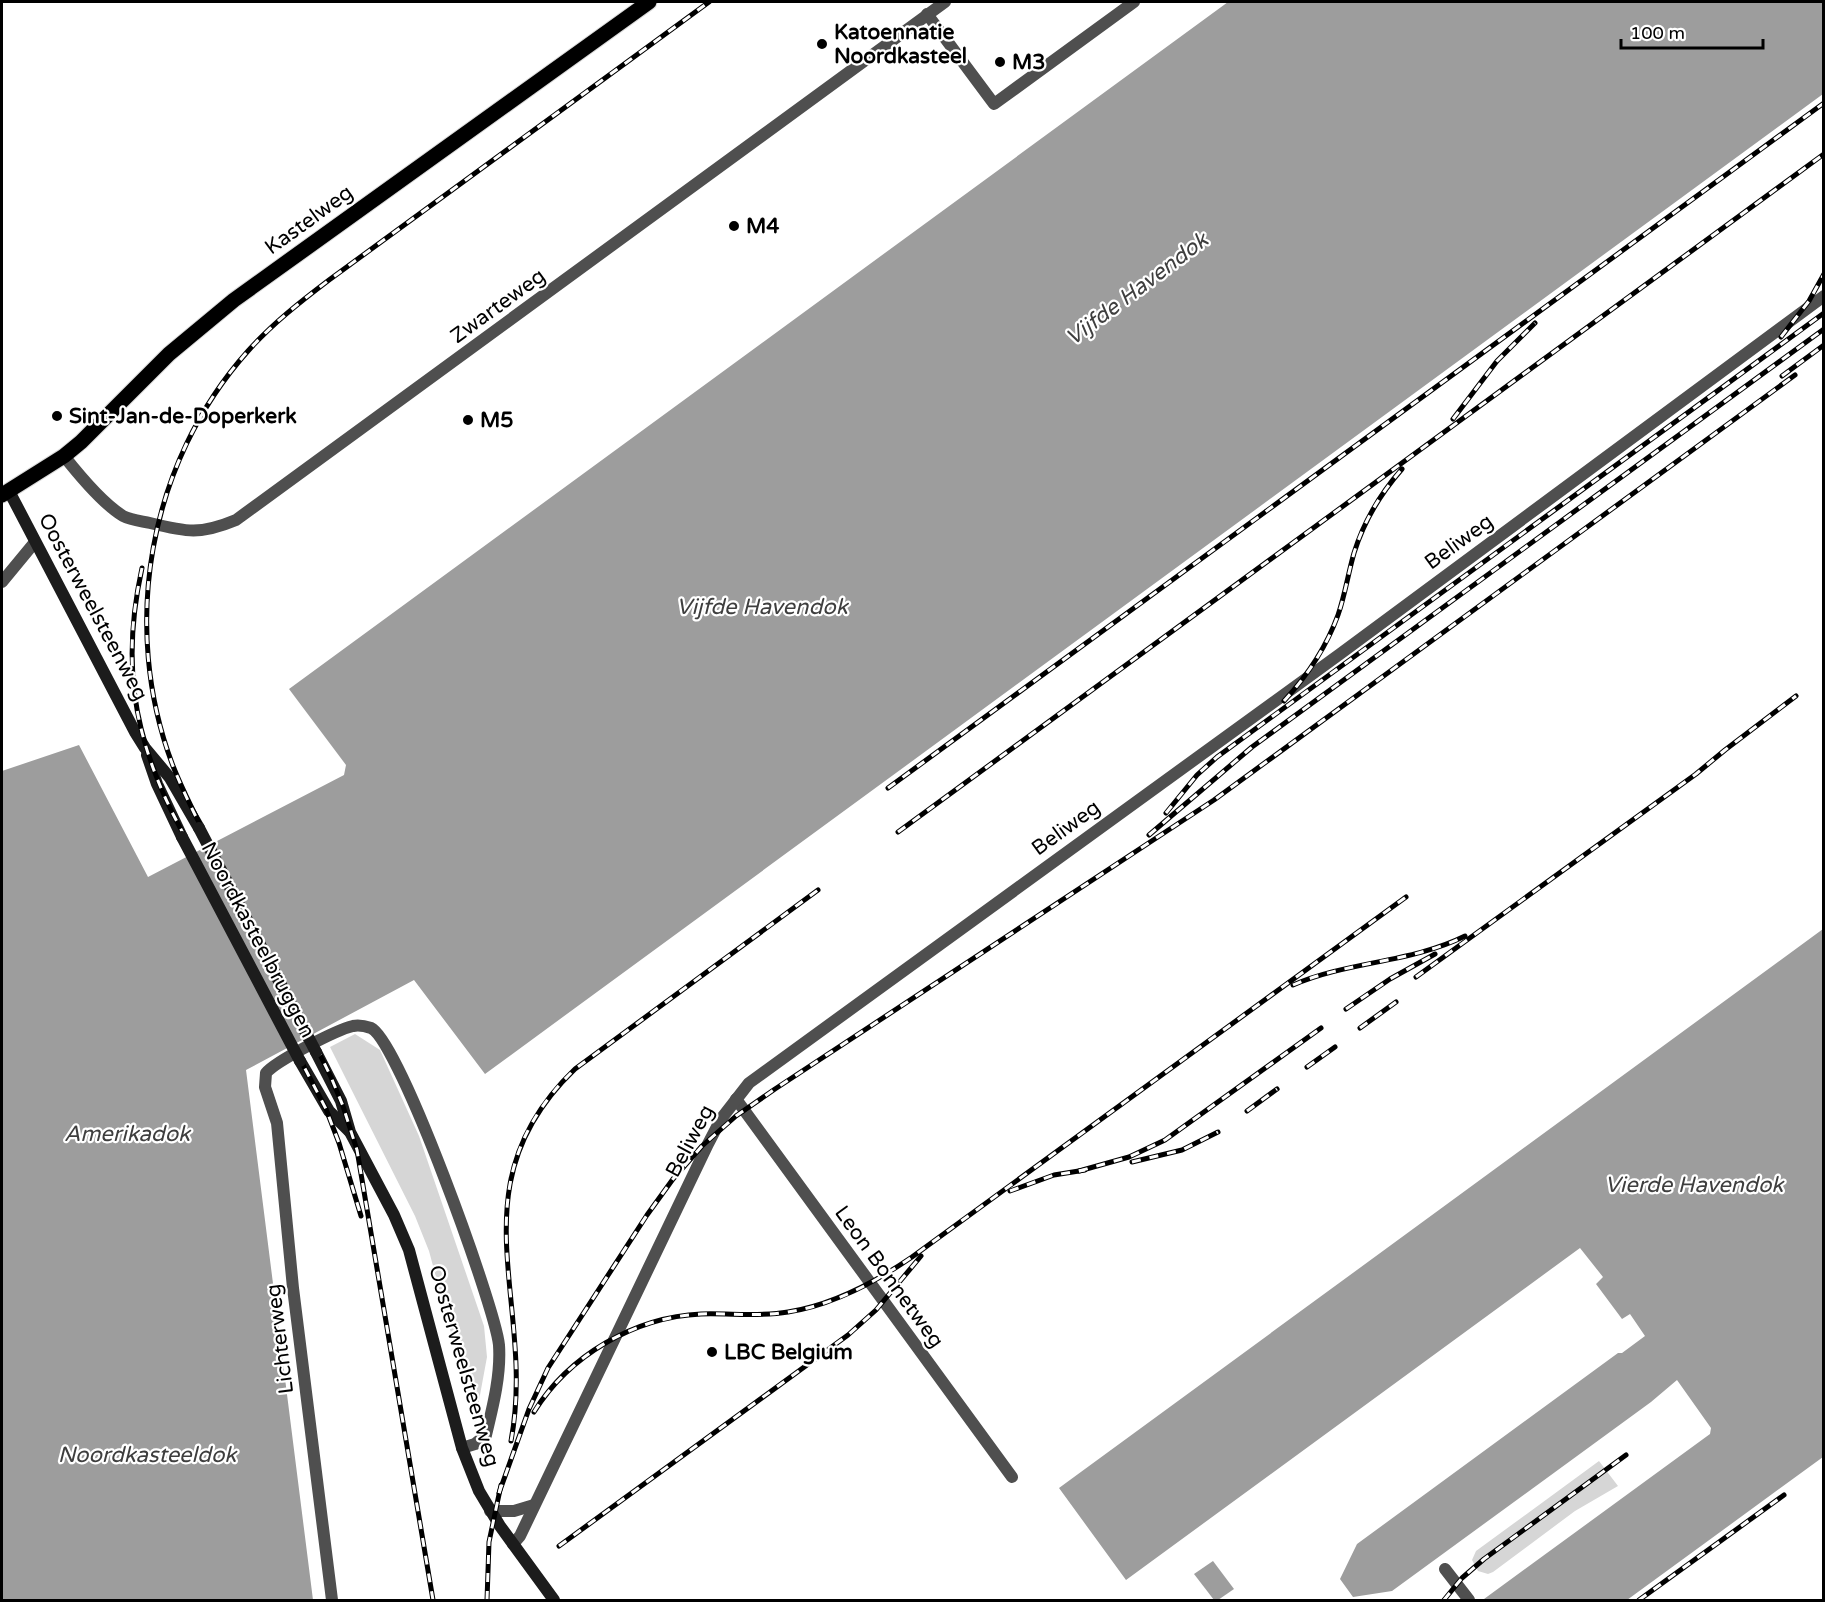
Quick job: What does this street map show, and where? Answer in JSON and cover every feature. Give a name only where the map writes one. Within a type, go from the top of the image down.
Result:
[{"type":"main road","name":"Kastelweg","points":[[5,493],[81,442],[169,354],[234,300],[649,2]]},
{"type":"main road","name":"Oosterweelsteenweg","points":[[5,493],[35,542],[145,748],[157,784],[182,837]]},
{"type":"main road","name":"Oosterweelsteenweg","points":[[145,748],[170,778],[199,828]]},
{"type":"main road","name":"Noordkasteelbruggen","points":[[199,828],[316,1052]]},
{"type":"main road","name":"Noordkasteelbruggen","points":[[182,837],[300,1061]]},
{"type":"main road","name":"Oosterweelsteenweg","points":[[316,1052],[341,1101],[350,1132],[389,1205],[409,1250],[462,1448],[475,1483],[490,1511],[554,1600]]},
{"type":"main road","name":"Oosterweelsteenweg","points":[[300,1061],[329,1111],[350,1132]]},
{"type":"street","name":"Zwarteweg","points":[[63,456],[114,509],[126,518],[183,531],[209,530],[236,520],[945,2]]},
{"type":"street","points":[[927,14],[994,104],[1134,2]]},
{"type":"street","name":"Beliweg","points":[[513,1544],[519,1538],[708,1144],[721,1119],[749,1083],[1359,640],[1824,296]]},
{"type":"street","points":[[2,582],[35,542]]},
{"type":"street","name":"Lichterweg","points":[[332,1600],[293,1288],[277,1124],[265,1087],[266,1073],[278,1061],[354,1026],[373,1029],[386,1046],[428,1136],[495,1321],[499,1364],[486,1435],[474,1444],[462,1448]]},
{"type":"street","name":"Leon Bonnetweg","points":[[736,1099],[1012,1477]]},
{"type":"street","points":[[490,1511],[514,1511],[534,1505]]},
{"type":"street","points":[[1446,1569],[1469,1600]]},
{"type":"shaded area","points":[[355,1034],[380,1050],[419,1136],[484,1326],[487,1357],[475,1422],[429,1251],[415,1216],[330,1047]]},
{"type":"shaded area","points":[[1599,1461],[1618,1486],[1575,1511],[1493,1572],[1488,1574],[1478,1571],[1472,1560],[1476,1551]]},
{"type":"water","name":"Vijfde Havendok","points":[[1228,2],[1823,2],[1823,94],[485,1074],[414,980],[246,1070],[313,1600],[2,1600],[2,771],[79,745],[148,877],[344,775],[346,765],[289,689]]},
{"type":"water","name":"Vierde Havendok","points":[[1823,929],[1823,1457],[1627,1600],[1485,1600],[1710,1434],[1711,1428],[1677,1380],[1651,1402],[1392,1591],[1353,1597],[1340,1579],[1357,1544],[1618,1353],[1622,1353],[1645,1336],[1630,1314],[1622,1319],[1596,1284],[1603,1277],[1580,1248],[1126,1580],[1059,1488]]},
{"type":"water","points":[[1213,1561],[1234,1589],[1218,1600],[1214,1600],[1194,1574]]},
{"type":"railway","points":[[433,1600],[357,1150],[331,1077],[198,822],[173,766],[157,713],[148,658],[147,603],[153,548],[166,495],[187,444],[214,395],[248,351],[267,332],[329,280],[709,2]]},
{"type":"railway","points":[[888,788],[1824,103]]},
{"type":"railway","points":[[898,832],[1824,154]]},
{"type":"railway","points":[[1781,337],[1809,301],[1824,274]]},
{"type":"railway","points":[[1166,813],[1197,775],[1217,757],[1824,313]]},
{"type":"railway","points":[[1453,419],[1497,361],[1535,323]]},
{"type":"railway","points":[[1149,835],[1252,747],[1824,329]]},
{"type":"railway","points":[[1782,376],[1824,345]]},
{"type":"railway","points":[[499,1493],[529,1409],[548,1368],[647,1215],[673,1179],[702,1146],[736,1116],[1214,800],[1795,375]]},
{"type":"railway","points":[[1284,701],[1308,672],[1328,639],[1363,530],[1380,498],[1402,469]]},
{"type":"railway","points":[[142,568],[136,601],[132,664],[140,724],[148,753],[173,814],[326,1109],[361,1216]]},
{"type":"railway","points":[[1416,977],[1696,774],[1796,696]]},
{"type":"railway","points":[[511,1441],[516,1390],[515,1341],[507,1247],[508,1202],[517,1157],[538,1113],[575,1069],[818,890]]},
{"type":"railway","points":[[534,1412],[566,1373],[585,1357],[628,1331],[676,1317],[701,1314],[766,1314],[805,1309],[853,1292],[883,1276],[1406,897]]},
{"type":"railway","points":[[1293,985],[1335,971],[1423,952],[1465,936]]},
{"type":"railway","points":[[1346,1009],[1390,979],[1435,954]]},
{"type":"railway","points":[[1360,1028],[1396,1002]]},
{"type":"railway","points":[[1079,1171],[1129,1157],[1165,1140],[1321,1028]]},
{"type":"railway","points":[[1307,1067],[1335,1047]]},
{"type":"railway","points":[[1247,1111],[1277,1089]]},
{"type":"railway","points":[[1132,1162],[1182,1150],[1218,1132]]},
{"type":"railway","points":[[1010,1191],[1054,1175],[1085,1170]]},
{"type":"railway","points":[[559,1546],[848,1335],[876,1310],[921,1256]]},
{"type":"railway","points":[[1444,1600],[1462,1578],[1484,1559],[1626,1455]]},
{"type":"railway","points":[[487,1600],[489,1542],[501,1485]]},
{"type":"railway","points":[[1639,1600],[1784,1495]]},
{"type":"place","name":"Katoennatie Noordkasteel","points":[[822,44]]},
{"type":"place","name":"M3","points":[[1000,62]]},
{"type":"place","name":"M4","points":[[734,226]]},
{"type":"place","name":"Sint-Jan-de-Doperkerk","points":[[57,416]]},
{"type":"place","name":"M5","points":[[468,420]]},
{"type":"place","name":"LBC Belgium","points":[[712,1352]]},
{"type":"water label","name":"Amerikadok","points":[[127,1134]]},
{"type":"water label","name":"Noordkasteeldok","points":[[147,1455]]}]
